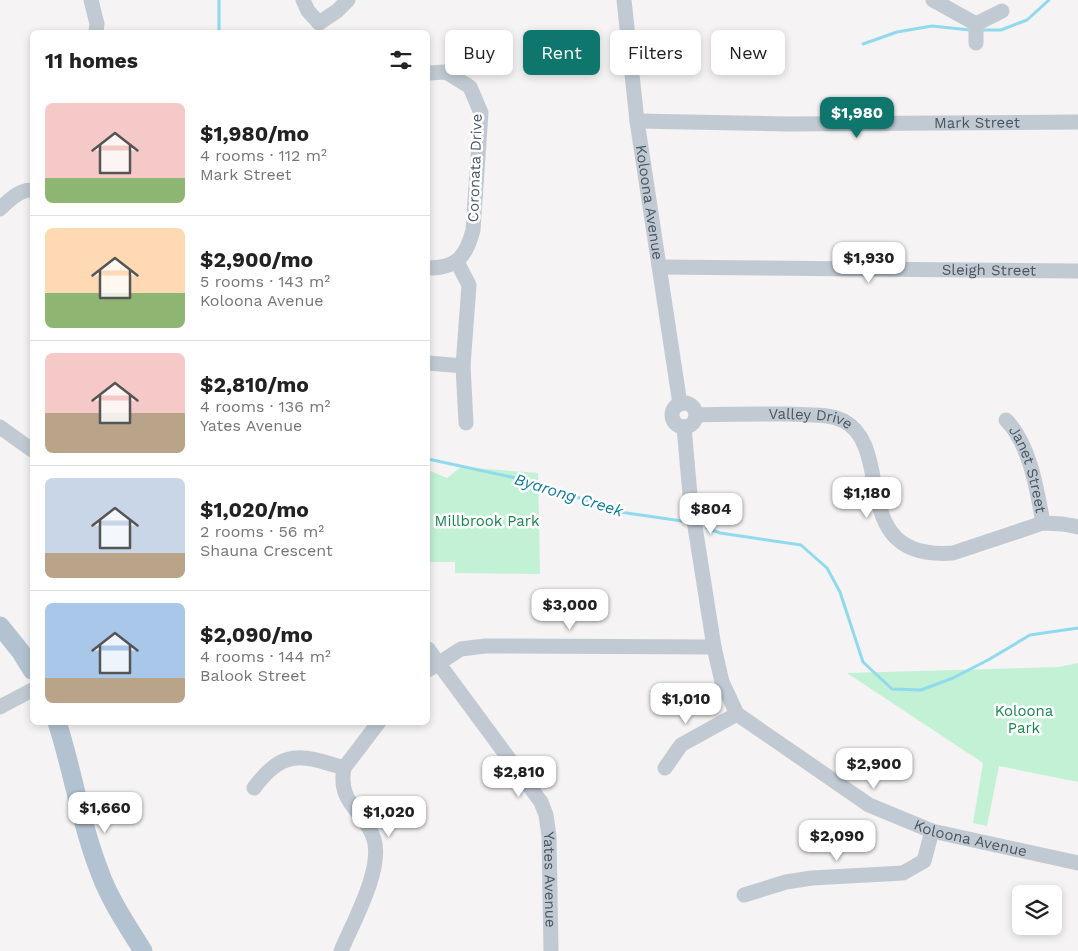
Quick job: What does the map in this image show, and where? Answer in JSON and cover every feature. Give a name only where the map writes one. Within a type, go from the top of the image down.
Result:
[{"type":"main road","points":[[0,626],[30,667]]},
{"type":"main road","points":[[58,725],[66,748],[98,870],[105,886],[143,951]]},
{"type":"street","points":[[91,0],[97,24],[96,30]]},
{"type":"street","points":[[303,0],[320,28],[348,0]]},
{"type":"street","name":"Koloona Avenue","points":[[624,0],[637,120],[680,404]]},
{"type":"street","points":[[933,0],[976,24]]},
{"type":"street","points":[[976,24],[1002,11]]},
{"type":"street","points":[[976,24],[976,43]]},
{"type":"street","name":"Coronata Drive","points":[[430,73],[446,72],[470,86],[481,113],[473,230],[468,249],[457,262]]},
{"type":"street","name":"Mark Street","points":[[637,120],[788,124],[1078,122]]},
{"type":"street","points":[[0,209],[16,196],[27,189],[30,190]]},
{"type":"street","points":[[430,268],[438,268],[457,262],[469,285],[463,366],[466,423]]},
{"type":"street","name":"Sleigh Street","points":[[660,267],[1078,271]]},
{"type":"street","points":[[430,363],[463,366]]},
{"type":"street","points":[[680,404],[690,405],[694,408],[696,415],[691,424],[684,427],[676,424],[672,418],[674,408],[680,404]]},
{"type":"street","name":"Valley Drive","points":[[696,415],[742,413],[820,415],[843,420],[857,432],[866,448],[878,504],[887,525],[902,542],[919,551],[940,554],[953,553],[1043,522],[1078,528]]},
{"type":"street","name":"Janet Street","points":[[1006,420],[1021,439],[1037,492],[1043,522]]},
{"type":"street","points":[[0,427],[30,449]]},
{"type":"street","points":[[665,768],[681,745],[737,714],[722,682],[714,647],[690,495],[684,427]]},
{"type":"street","points":[[432,666],[460,649],[485,646],[714,647]]},
{"type":"street","name":"Yates Avenue","points":[[432,666],[541,802],[544,809],[549,836],[551,951]]},
{"type":"street","points":[[0,707],[30,691]]},
{"type":"street","name":"Koloona Avenue","points":[[737,714],[869,805],[932,831],[1078,863]]},
{"type":"street","points":[[341,951],[370,883],[375,860],[374,840],[371,832],[348,801],[343,782],[344,768],[377,725]]},
{"type":"street","points":[[254,788],[271,768],[289,758],[308,757],[344,768]]},
{"type":"street","points":[[744,896],[786,882],[812,878],[903,873],[924,861],[932,831]]},
{"type":"green space","name":"Millbrook Park","points":[[461,467],[538,473],[540,574],[455,573],[455,562],[430,562],[430,471],[447,478]]},
{"type":"green space","name":"Koloona Park","points":[[1078,663],[1078,782],[999,766],[987,826],[973,823],[983,763],[847,673],[1059,667]]},
{"type":"waterway","name":"Byarong Creek","points":[[219,0],[219,30]]},
{"type":"waterway","points":[[979,30],[1001,30],[1027,20],[1049,0]]},
{"type":"waterway","points":[[863,44],[897,32],[932,26],[970,30]]},
{"type":"waterway","name":"Byarong Creek","points":[[430,459],[543,484],[613,511],[682,521]]},
{"type":"waterway","name":"Byarong Creek","points":[[707,528],[720,533],[801,545],[827,568],[840,592],[863,662],[892,689],[921,690],[953,678],[1030,635],[1078,628]]}]
